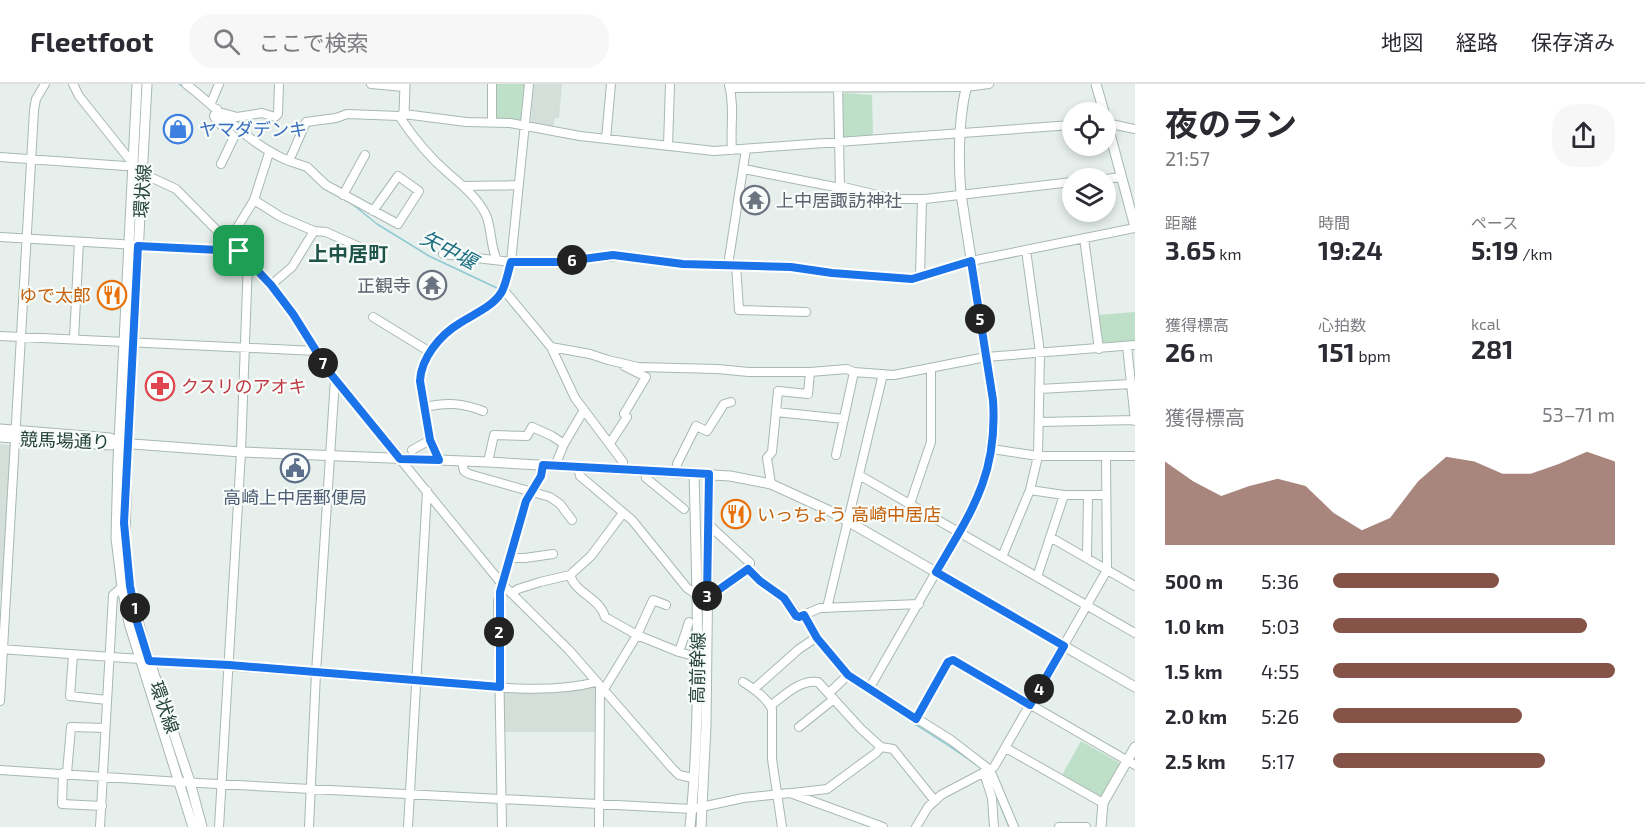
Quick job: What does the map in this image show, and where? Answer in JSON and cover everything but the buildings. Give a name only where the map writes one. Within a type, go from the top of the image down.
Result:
[{"type":"street","points":[[0,700],[3,594],[34,110],[36,99],[45,84]]},
{"type":"street","points":[[73,84],[134,165],[143,173],[176,189],[271,285],[293,314],[335,379],[502,584],[569,650],[672,768],[679,775],[693,778]]},
{"type":"street","name":"環状線","points":[[137,84],[134,246],[116,529],[122,587],[129,623],[202,827]]},
{"type":"street","name":"環状線","points":[[134,246],[143,173],[147,84]]},
{"type":"street","points":[[186,84],[269,155],[307,167],[326,185],[343,195],[373,211],[398,224],[419,191],[398,176],[373,211]]},
{"type":"street","points":[[219,84],[216,110],[234,137],[221,164]]},
{"type":"street","points":[[216,110],[237,117],[255,113],[274,117],[278,114],[279,84]]},
{"type":"street","points":[[371,84],[404,86],[401,115],[421,146],[464,186],[486,214],[491,246],[497,260]]},
{"type":"street","points":[[492,84],[492,122]]},
{"type":"street","points":[[439,460],[430,440],[420,372],[430,351],[457,325],[490,305],[503,289],[511,262],[529,84]]},
{"type":"street","points":[[606,139],[610,84]]},
{"type":"street","points":[[668,146],[670,84]]},
{"type":"street","points":[[732,150],[730,130],[733,103],[730,86],[967,86],[989,84]]},
{"type":"street","points":[[1096,84],[1101,102]]},
{"type":"street","points":[[838,86],[840,186]]},
{"type":"street","points":[[869,689],[976,502],[992,448],[993,400],[961,194],[958,161],[967,86]]},
{"type":"street","points":[[289,161],[306,122],[336,118],[347,114],[401,115],[466,122],[510,123],[606,139],[714,151],[1062,126]]},
{"type":"street","points":[[1116,123],[1135,129]]},
{"type":"street","points":[[746,150],[732,265],[739,310],[806,312]]},
{"type":"street","points":[[229,241],[254,200],[269,155]]},
{"type":"street","points":[[343,195],[364,155]]},
{"type":"street","points":[[443,254],[511,262],[560,262],[613,255],[683,264],[791,267],[832,273],[912,279],[971,261],[1135,228],[1115,156]]},
{"type":"street","points":[[0,157],[134,165]]},
{"type":"street","points":[[744,169],[840,188],[840,186],[893,199],[922,199],[1062,183]]},
{"type":"street","points":[[1116,178],[1121,177]]},
{"type":"street","points":[[464,186],[519,185]]},
{"type":"street","points":[[920,276],[922,199]]},
{"type":"street","points":[[254,200],[281,217],[314,231],[326,232],[375,254]]},
{"type":"street","points":[[271,285],[292,267],[314,231]]},
{"type":"street","points":[[0,237],[239,251]]},
{"type":"street","points":[[1084,238],[1099,348]]},
{"type":"street","points":[[74,339],[79,242]]},
{"type":"street","points":[[1002,557],[1030,490],[1038,456],[1040,352],[1026,250]]},
{"type":"street","points":[[219,827],[242,452],[248,261]]},
{"type":"street","points":[[503,289],[551,347],[572,393],[623,462],[623,469]]},
{"type":"street","points":[[373,317],[430,351]]},
{"type":"street","points":[[0,336],[316,351]]},
{"type":"street","points":[[551,347],[590,354],[638,367],[749,372],[810,372],[847,369],[854,372],[894,375],[986,357],[1131,346],[1131,384],[1135,421],[1039,422]]},
{"type":"street","points":[[610,443],[627,417],[624,414],[646,377],[615,362]]},
{"type":"street","points":[[910,504],[931,442],[931,368]]},
{"type":"street","points":[[771,484],[767,458],[772,452],[778,392],[808,394],[810,372]]},
{"type":"street","points":[[836,455],[854,372]]},
{"type":"street","points":[[827,608],[883,374]]},
{"type":"street","points":[[309,827],[316,673],[335,379]]},
{"type":"street","points":[[1039,389],[1131,384]]},
{"type":"street","points":[[676,472],[677,464],[696,426],[707,431],[724,404],[731,402]]},
{"type":"street","points":[[425,407],[452,403],[469,405],[483,411]]},
{"type":"street","points":[[555,466],[564,444],[584,410]]},
{"type":"street","points":[[776,411],[844,419]]},
{"type":"street","points":[[488,462],[494,435],[526,436],[532,427],[564,444]]},
{"type":"street","name":"競馬場通り","points":[[0,429],[15,434]]},
{"type":"street","name":"競馬場通り","points":[[0,437],[15,434],[110,438],[123,443],[242,452],[623,469],[751,479],[799,495],[848,521],[1135,687]]},
{"type":"street","points":[[412,450],[430,440]]},
{"type":"street","name":"環状線","points":[[123,443],[126,547],[144,660]]},
{"type":"street","points":[[992,448],[1038,456],[1135,456]]},
{"type":"street","points":[[916,827],[941,795],[994,767],[1107,570],[1106,456]]},
{"type":"street","points":[[462,461],[464,471],[469,474],[550,497],[560,504],[572,520]]},
{"type":"street","points":[[502,827],[498,601],[526,501],[541,476],[543,465]]},
{"type":"street","points":[[578,467],[579,476],[623,513],[651,541],[687,588],[697,595]]},
{"type":"street","points":[[646,471],[646,478],[684,509]]},
{"type":"street","name":"高前幹線","points":[[694,473],[697,657],[693,778],[701,827]]},
{"type":"street","name":"高前幹線","points":[[690,827],[697,808],[706,726],[709,474]]},
{"type":"street","points":[[859,475],[1135,633]]},
{"type":"street","points":[[1030,490],[1064,495],[1106,495]]},
{"type":"street","points":[[408,827],[427,491]]},
{"type":"street","points":[[1037,577],[1064,495]]},
{"type":"street","points":[[1087,557],[1088,495]]},
{"type":"street","points":[[512,593],[540,582],[570,575],[591,556],[623,513]]},
{"type":"street","points":[[707,598],[748,569],[750,563],[708,524]]},
{"type":"street","points":[[1050,537],[1135,586]]},
{"type":"street","points":[[510,558],[532,558],[554,554]]},
{"type":"street","points":[[748,569],[760,581],[784,598],[799,617],[827,608],[919,604]]},
{"type":"street","points":[[570,575],[579,589],[600,606],[605,617],[637,635],[697,657]]},
{"type":"street","points":[[100,827],[113,595],[122,587]]},
{"type":"street","points":[[600,827],[600,687],[637,635],[653,600],[666,605]]},
{"type":"street","points":[[804,615],[817,638],[848,675],[951,740],[987,772],[1014,827]]},
{"type":"street","points":[[679,652],[689,622]]},
{"type":"street","points":[[754,689],[799,649],[817,638]]},
{"type":"street","points":[[1,649],[500,687],[600,687]]},
{"type":"street","points":[[73,654],[70,696],[107,700]]},
{"type":"street","points":[[916,719],[948,662],[953,660],[1131,763]]},
{"type":"street","points":[[799,727],[832,696],[848,675]]},
{"type":"street","points":[[770,706],[810,681],[818,682],[861,729],[881,747],[892,749],[935,801]]},
{"type":"street","points":[[743,682],[754,689],[770,706],[773,718],[772,759],[782,827]]},
{"type":"street","points":[[102,806],[62,804],[70,727],[105,728]]},
{"type":"street","points":[[0,770],[185,782],[697,808],[744,798],[827,789],[881,747]]},
{"type":"street","points":[[1101,827],[1103,803],[1131,763],[1135,747]]},
{"type":"street","points":[[1006,748],[1103,803]]},
{"type":"street","points":[[987,772],[994,827]]},
{"type":"street","name":"環状線","points":[[185,782],[193,827]]},
{"type":"street","points":[[790,793],[883,827]]},
{"type":"street","points":[[1059,827],[1086,827]]},
{"type":"shaded area","points":[[533,84],[562,84],[559,118],[555,118],[553,129],[532,125]]},
{"type":"shaded area","points":[[0,444],[11,445],[4,592],[0,591]]},
{"type":"shaded area","points":[[587,687],[597,689],[597,732],[504,732],[504,690]]},
{"type":"green space","points":[[493,84],[526,84],[524,123],[495,119]]},
{"type":"green space","points":[[845,93],[872,95],[873,133],[870,138],[845,139],[842,135],[841,96]]},
{"type":"green space","points":[[1135,312],[1135,341],[1106,343],[1101,341],[1098,315]]},
{"type":"green space","points":[[1081,741],[1118,762],[1120,767],[1102,796],[1097,798],[1061,777]]},
{"type":"waterway","name":"矢中堰","points":[[179,84],[186,89]]},
{"type":"waterway","name":"矢中堰","points":[[297,167],[306,171]]},
{"type":"waterway","name":"矢中堰","points":[[312,176],[325,189],[347,201]]},
{"type":"waterway","name":"矢中堰","points":[[351,203],[377,224],[429,256],[499,289]]},
{"type":"waterway","name":"矢中堰","points":[[803,621],[811,635]]},
{"type":"waterway","name":"矢中堰","points":[[816,644],[843,675]]},
{"type":"waterway","name":"矢中堰","points":[[848,680],[982,769]]},
{"type":"waterway","name":"矢中堰","points":[[992,785],[1009,827]]},
{"type":"place","name":"ヤマダデンキ","points":[[178,129]]},
{"type":"place","name":"上中居諏訪神社","points":[[755,200]]},
{"type":"place","name":"正観寺","points":[[432,285]]},
{"type":"place","name":"ゆで太郎","points":[[112,295]]},
{"type":"place","name":"クスリのアオキ","points":[[160,386]]},
{"type":"place","name":"高崎上中居郵便局","points":[[295,468]]},
{"type":"place","name":"いっちょう 高崎中居店","points":[[736,514]]},
{"type":"district","name":"上中居町","points":[[348,253]]},
{"type":"route","points":[[138,246],[239,251],[271,285],[293,314],[330,373],[400,459],[439,460],[430,440],[420,381],[420,372],[425,358],[457,325],[490,305],[501,294],[511,262],[560,262],[613,255],[683,264],[791,267],[832,273],[912,279],[971,261],[993,400],[992,451],[976,502],[936,572],[1064,646],[1030,705],[953,660],[948,662],[916,719],[848,675],[817,638],[804,615],[796,616],[784,598],[760,581],[748,569],[707,598],[709,474],[543,465],[541,476],[526,501],[498,601],[500,687],[229,665],[149,661],[137,622],[130,586],[124,523],[138,246]]}]
